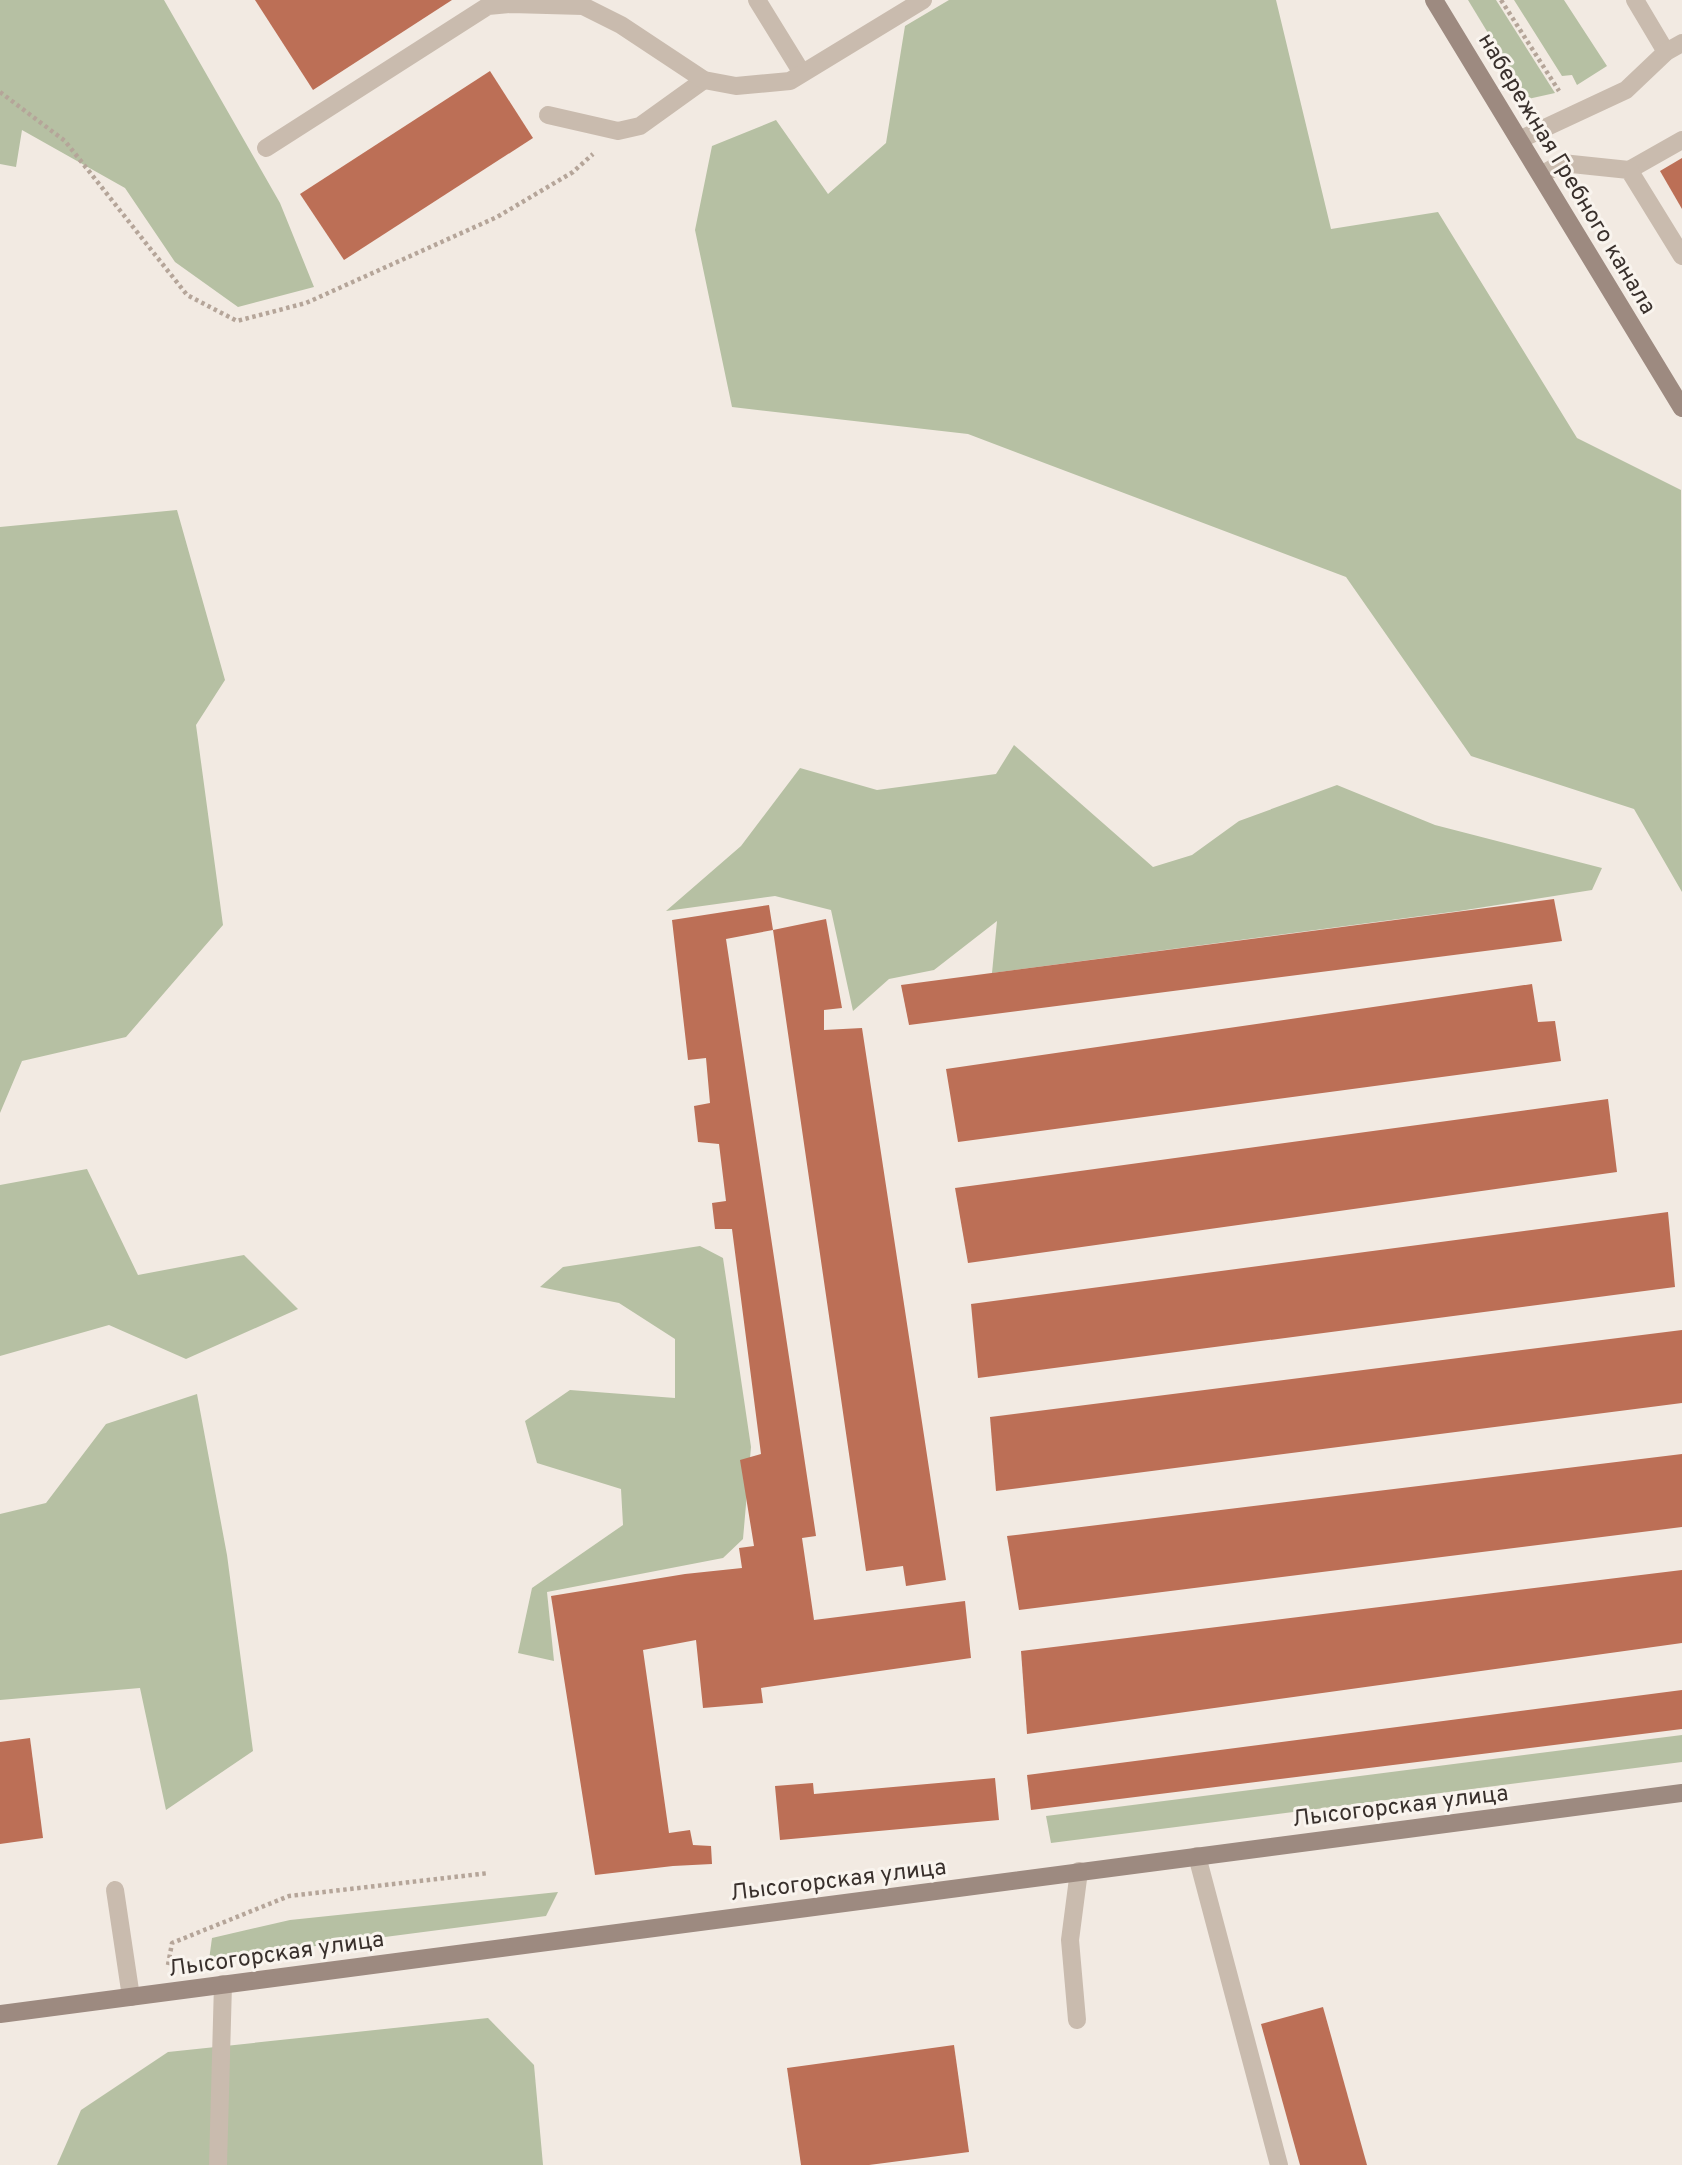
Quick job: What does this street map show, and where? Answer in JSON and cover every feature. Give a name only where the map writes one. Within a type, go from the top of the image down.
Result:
[{"type":"street","points":[[757,0],[802,73]]},
{"type":"street","points":[[266,148],[488,6],[583,6],[621,25],[704,79],[736,86],[790,81],[923,0]]},
{"type":"street","name":"набережная Гребного канала","points":[[1434,0],[1682,408]]},
{"type":"street","points":[[1519,139],[1626,90],[1674,47],[1635,0]]},
{"type":"street","points":[[548,114],[618,131],[640,126],[704,79]]},
{"type":"street","points":[[1541,174],[1562,163],[1629,170],[1682,140]]},
{"type":"street","points":[[1629,170],[1682,256]]},
{"type":"street","name":"Лысогорская улица","points":[[0,2014],[1682,1793]]},
{"type":"street","points":[[1197,1856],[1279,2165]]},
{"type":"street","points":[[1077,2020],[1070,1940],[1079,1871]]},
{"type":"street","points":[[115,1890],[131,1997]]},
{"type":"street","points":[[218,2165],[223,1984]]},
{"type":"path","points":[[1501,0],[1573,114]]},
{"type":"path","points":[[0,92],[65,141],[187,295],[237,321],[306,303],[496,217],[573,172],[618,131]]},
{"type":"path","points":[[173,1943],[289,1896],[488,1873]]},
{"type":"green space","points":[[0,0],[164,0],[280,203],[314,287],[238,307],[175,262],[125,188],[22,130],[16,167],[0,164]]},
{"type":"green space","points":[[949,0],[1276,0],[1331,229],[1438,212],[1577,438],[1681,490],[1682,892],[1634,809],[1471,756],[1346,577],[968,434],[732,407],[695,230],[712,146],[776,120],[828,194],[886,143],[905,26]]},
{"type":"green space","points":[[1468,0],[1496,0],[1555,93],[1528,99]]},
{"type":"green space","points":[[1514,0],[1564,0],[1607,66],[1577,85],[1572,75],[1562,76]]},
{"type":"green space","points":[[177,510],[225,680],[196,725],[223,925],[126,1037],[22,1061],[0,1113],[0,527]]},
{"type":"green space","points":[[1014,745],[1153,867],[1192,855],[1239,821],[1337,785],[1435,825],[1602,868],[1592,890],[1459,911],[992,973],[997,921],[934,970],[889,979],[853,1011],[831,910],[775,896],[666,911],[741,846],[800,768],[877,790],[996,774]]},
{"type":"green space","points":[[87,1169],[138,1275],[244,1255],[298,1309],[186,1359],[109,1325],[0,1356],[0,1185]]},
{"type":"green space","points":[[700,1246],[723,1258],[751,1447],[743,1539],[723,1558],[547,1592],[554,1661],[518,1653],[532,1588],[623,1525],[621,1489],[537,1463],[525,1421],[570,1390],[675,1398],[675,1339],[619,1303],[540,1287],[563,1267]]},
{"type":"green space","points":[[197,1394],[227,1555],[253,1751],[166,1810],[140,1688],[0,1700],[0,1514],[46,1503],[106,1424]]},
{"type":"green space","points":[[1682,1735],[1682,1762],[1051,1843],[1046,1816]]},
{"type":"green space","points":[[558,1892],[546,1916],[209,1960],[212,1938],[290,1920]]},
{"type":"green space","points":[[488,2018],[534,2065],[543,2165],[57,2165],[81,2110],[168,2052]]},
{"type":"building","points":[[255,0],[452,0],[313,90]]},
{"type":"building","points":[[490,71],[533,138],[344,260],[300,194]]},
{"type":"building","points":[[1682,158],[1682,209],[1660,171]]},
{"type":"building","points":[[1554,899],[1562,941],[909,1025],[901,985]]},
{"type":"building","points":[[769,905],[773,930],[726,939],[816,1536],[802,1538],[814,1620],[965,1601],[971,1658],[761,1688],[763,1703],[703,1708],[696,1640],[643,1650],[669,1833],[690,1830],[693,1845],[711,1846],[712,1864],[595,1875],[551,1596],[685,1574],[742,1568],[739,1548],[754,1546],[740,1460],[761,1454],[732,1229],[715,1229],[712,1203],[726,1201],[719,1144],[698,1142],[694,1106],[710,1103],[706,1058],[688,1060],[672,920]]},
{"type":"building","points":[[826,919],[842,1008],[824,1010],[824,1030],[862,1028],[946,1580],[906,1586],[903,1566],[866,1571],[773,930]]},
{"type":"building","points":[[1532,984],[1538,1022],[1555,1021],[1561,1061],[958,1142],[946,1069]]},
{"type":"building","points":[[1608,1099],[1617,1172],[968,1263],[955,1188]]},
{"type":"building","points":[[1668,1212],[1675,1287],[978,1378],[971,1304]]},
{"type":"building","points":[[1682,1330],[1682,1403],[996,1491],[990,1417]]},
{"type":"building","points":[[1682,1454],[1682,1527],[1019,1610],[1007,1536]]},
{"type":"building","points":[[1682,1570],[1682,1643],[1027,1734],[1021,1651]]},
{"type":"building","points":[[1682,1690],[1682,1729],[1031,1810],[1027,1775]]},
{"type":"building","points":[[30,1738],[43,1838],[0,1844],[0,1742]]},
{"type":"building","points":[[995,1778],[999,1820],[780,1840],[775,1786],[813,1783],[814,1794]]},
{"type":"building","points":[[1323,2007],[1367,2165],[1300,2165],[1261,2024]]},
{"type":"building","points":[[954,2045],[969,2152],[869,2165],[801,2165],[787,2068]]}]
